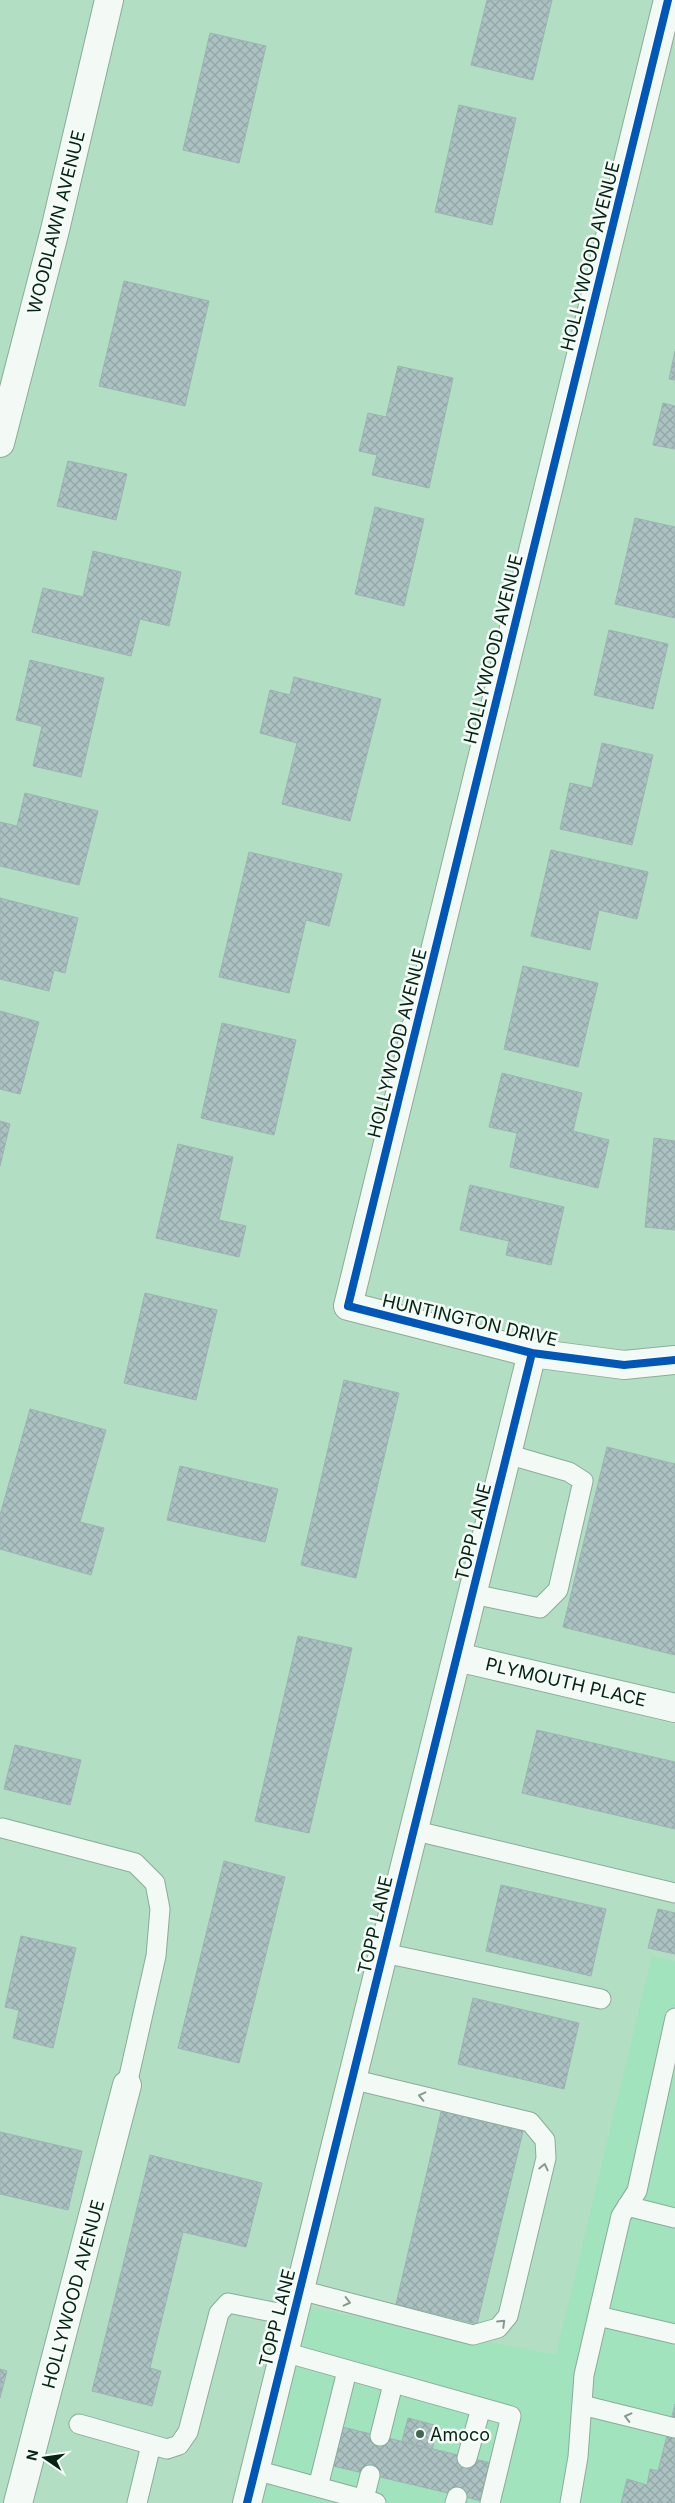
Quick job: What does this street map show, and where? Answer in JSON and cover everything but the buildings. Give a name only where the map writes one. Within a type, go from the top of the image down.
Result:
[{"type":"street","name":"WOODLAWN AVENUE","points":[[0,443],[55,230],[109,0]]},
{"type":"street","name":"HOLLYWOOD AVENUE","points":[[348,1306],[668,0]]},
{"type":"street","name":"HUNTINGTON DRIVE","points":[[348,1306],[532,1353],[624,1365],[675,1360]]},
{"type":"street","name":"TOPP LANE","points":[[247,2503],[351,2079],[384,1953],[412,1830],[473,1594],[532,1353]]},
{"type":"street","name":"PLYMOUTH PLACE","points":[[457,1657],[675,1708]]},
{"type":"street","name":"HOLLYWOOD AVENUE","points":[[18,2503],[127,2085]]},
{"type":"lane","points":[[473,1594],[540,1608],[558,1590],[583,1481],[569,1472],[507,1454]]},
{"type":"lane","points":[[2,1828],[135,1863],[155,1883],[160,1909],[156,1956],[127,2085]]},
{"type":"lane","points":[[412,1830],[675,1893]]},
{"type":"lane","points":[[384,1953],[601,1999]]},
{"type":"lane","points":[[570,2503],[578,2457],[584,2375],[621,2216],[637,2191],[675,2018]]},
{"type":"lane","points":[[300,2290],[473,2335],[498,2328],[508,2316],[546,2158],[545,2140],[530,2122],[351,2079]]},
{"type":"lane","points":[[627,2206],[675,2218]]},
{"type":"lane","points":[[79,2424],[167,2449],[180,2445],[188,2432],[219,2313],[228,2303],[293,2316]]},
{"type":"lane","points":[[598,2316],[675,2334]]},
{"type":"lane","points":[[284,2352],[511,2416],[490,2503]]},
{"type":"lane","points":[[318,2487],[347,2371]]},
{"type":"lane","points":[[380,2436],[393,2384]]},
{"type":"lane","points":[[582,2405],[675,2428]]},
{"type":"lane","points":[[467,2458],[481,2408]]},
{"type":"lane","points":[[137,2503],[151,2444]]},
{"type":"lane","points":[[255,2470],[367,2502],[370,2475]]},
{"type":"shaded area","points":[[652,1956],[675,1962],[675,2503],[263,2503],[310,2308],[556,2355]]},
{"type":"cycle path","points":[[668,0],[348,1306],[532,1353],[624,1365],[675,1360]]},
{"type":"cycle path","points":[[247,2503],[532,1353]]},
{"type":"place","name":"Amoco","points":[[420,2434]]}]
